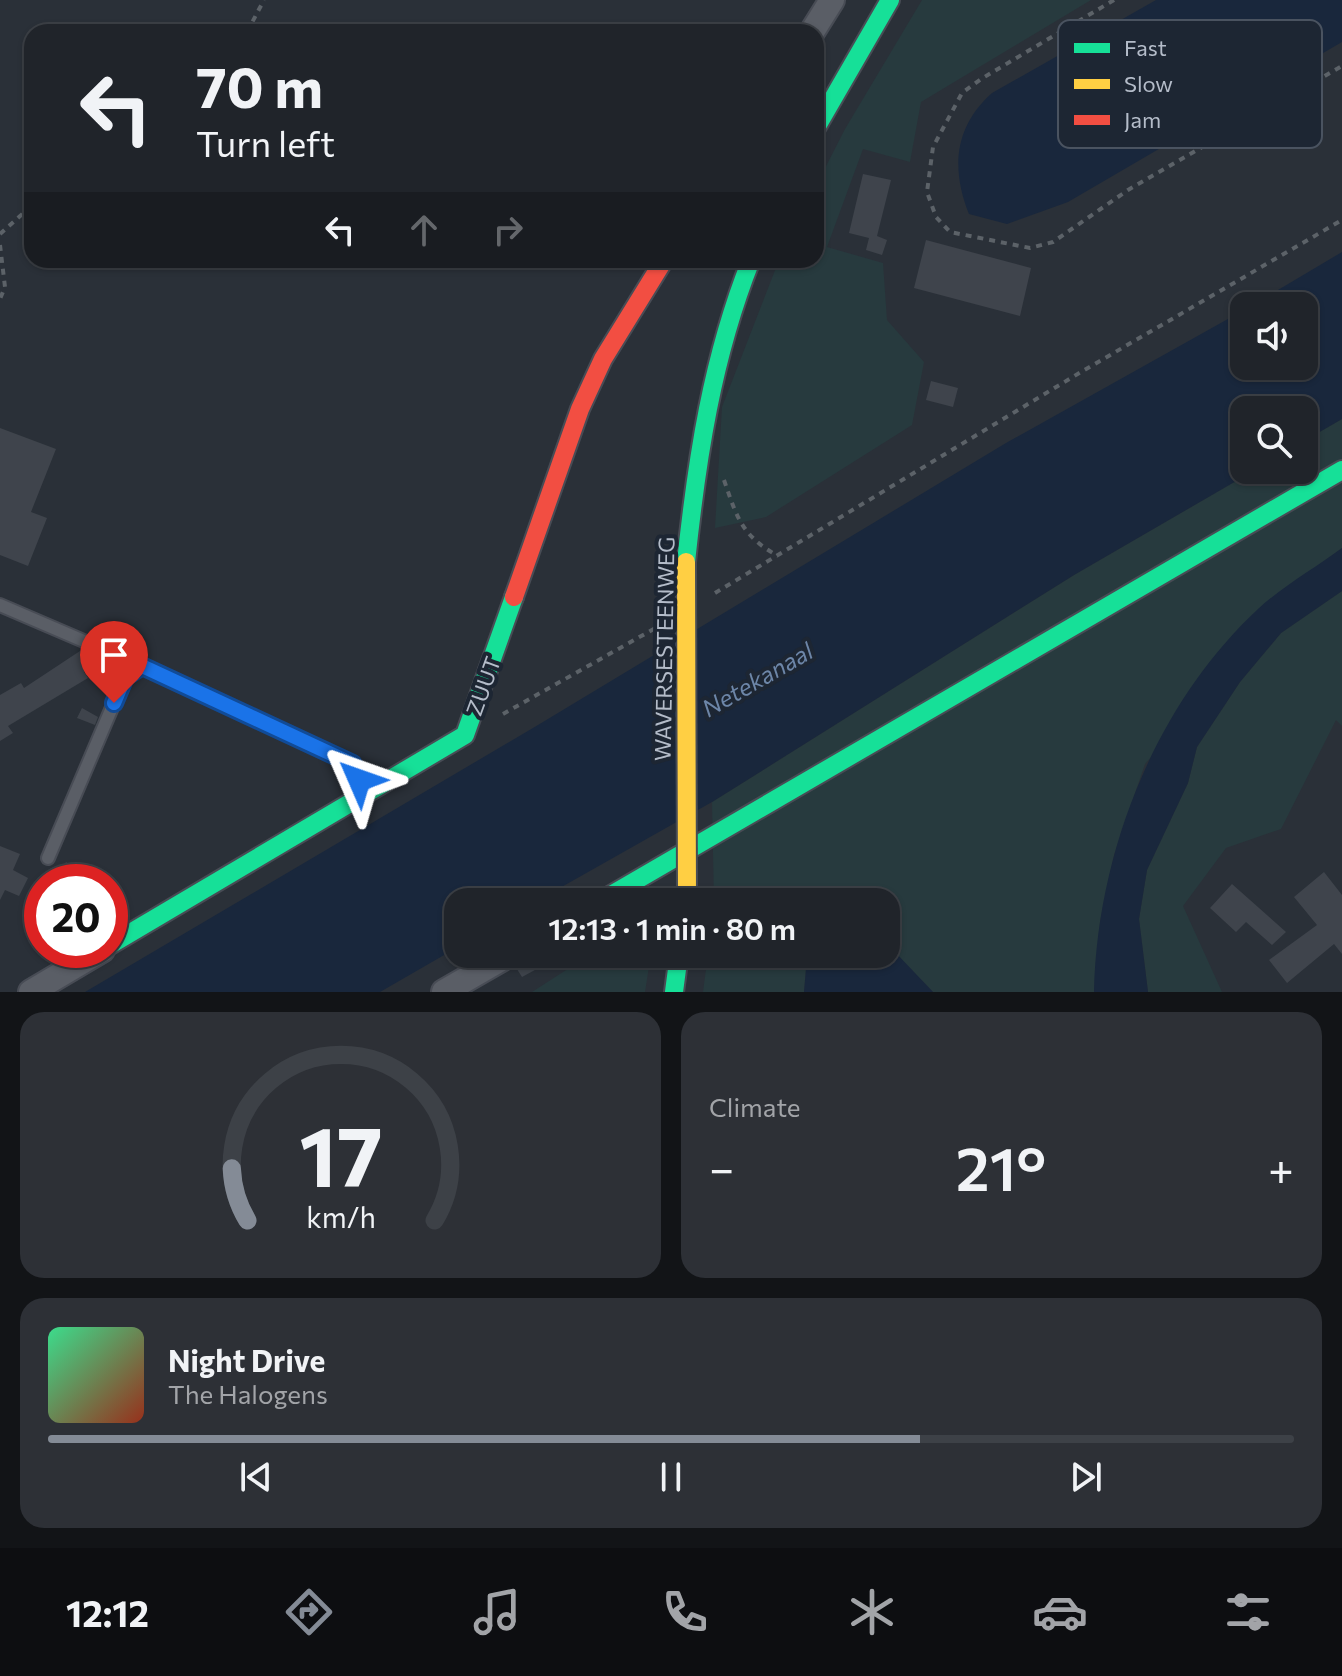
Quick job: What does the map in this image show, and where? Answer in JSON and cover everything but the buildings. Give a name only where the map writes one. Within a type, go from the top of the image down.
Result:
[{"type":"street","points":[[817,24],[832,0]]},
{"type":"street","points":[[824,114],[890,0]]},
{"type":"street","name":"ZUUT","points":[[128,934],[465,735],[580,409],[603,359],[659,268]]},
{"type":"street","name":"WAVERSESTEENWEG","points":[[687,888],[686,562],[704,413],[730,306],[747,268]]},
{"type":"street","points":[[623,888],[1342,470]]},
{"type":"street","points":[[31,992],[72,968]]},
{"type":"street","points":[[444,992],[486,968]]},
{"type":"street","points":[[674,992],[677,968]]},
{"type":"lane","points":[[0,605],[142,666],[353,764],[365,795]]},
{"type":"lane","points":[[48,858],[125,677],[142,666]]},
{"type":"path","points":[[251,24],[264,0]]},
{"type":"path","points":[[1080,20],[1114,0]]},
{"type":"path","points":[[1058,33],[962,93],[933,147],[927,192],[936,217],[950,232],[1030,248],[1053,242],[1128,190],[1200,148]]},
{"type":"path","points":[[1322,78],[1342,66]]},
{"type":"path","points":[[0,234],[24,212]]},
{"type":"path","points":[[712,595],[1081,372],[1342,220]]},
{"type":"path","points":[[0,245],[5,287],[0,299]]},
{"type":"path","points":[[721,470],[738,522],[757,545],[778,556]]},
{"type":"path","points":[[501,715],[659,626]]},
{"type":"green space","points":[[922,0],[1091,0],[921,102],[910,162],[863,149],[827,247],[883,263],[887,320],[924,362],[912,425],[766,517],[715,528],[722,407],[776,268],[824,268],[824,170]]},
{"type":"green space","points":[[1342,419],[1342,548],[1311,571],[1145,764],[1114,855],[1100,922],[1094,992],[933,992],[900,958],[900,888],[714,888],[712,802],[1074,575],[1231,484],[1318,484],[1318,433]]},
{"type":"green space","points":[[1342,591],[1342,726],[1336,720],[1281,829],[1226,848],[1183,906],[1222,992],[1148,992],[1139,919],[1147,870],[1188,783],[1197,747],[1240,682],[1281,633]]},
{"type":"green space","points":[[569,968],[649,968],[645,992],[532,992]]},
{"type":"green space","points":[[706,968],[807,968],[804,992],[703,992]]},
{"type":"water","points":[[1156,0],[1342,0],[1342,42],[1322,54],[1322,20],[1121,20]]},
{"type":"water","points":[[1058,56],[1058,148],[1160,148],[1068,202],[1007,224],[969,214],[960,181],[960,149],[970,120],[992,93]]},
{"type":"water","name":"Netekanaal","points":[[1342,252],[1342,419],[1318,433],[1318,396],[1230,396],[1231,484],[1074,575],[712,802],[560,888],[444,888],[444,955],[380,992],[85,992],[538,725],[1006,443],[1230,318],[1230,380],[1318,380],[1318,292],[1275,292]]},
{"type":"water","points":[[1342,548],[1342,591],[1281,633],[1240,682],[1197,747],[1188,783],[1147,870],[1139,919],[1148,992],[1094,992],[1106,887],[1138,784],[1162,736],[1189,690],[1222,647],[1258,609]]},
{"type":"water","points":[[900,957],[933,992],[804,992],[806,969],[900,968]]},
{"type":"traffic: fast","points":[[824,114],[890,0]]},
{"type":"traffic: fast","points":[[686,562],[695,485],[716,371],[748,268]]},
{"type":"traffic: fast","points":[[623,888],[1342,470]]},
{"type":"traffic: fast","points":[[128,934],[465,735],[514,597]]},
{"type":"traffic: fast","points":[[674,992],[677,968]]},
{"type":"traffic: jam","points":[[514,597],[580,409],[603,359],[659,268]]},
{"type":"traffic: slow","points":[[686,562],[687,888]]},
{"type":"route","points":[[114,703],[125,677],[142,666],[353,764],[359,780]]}]
